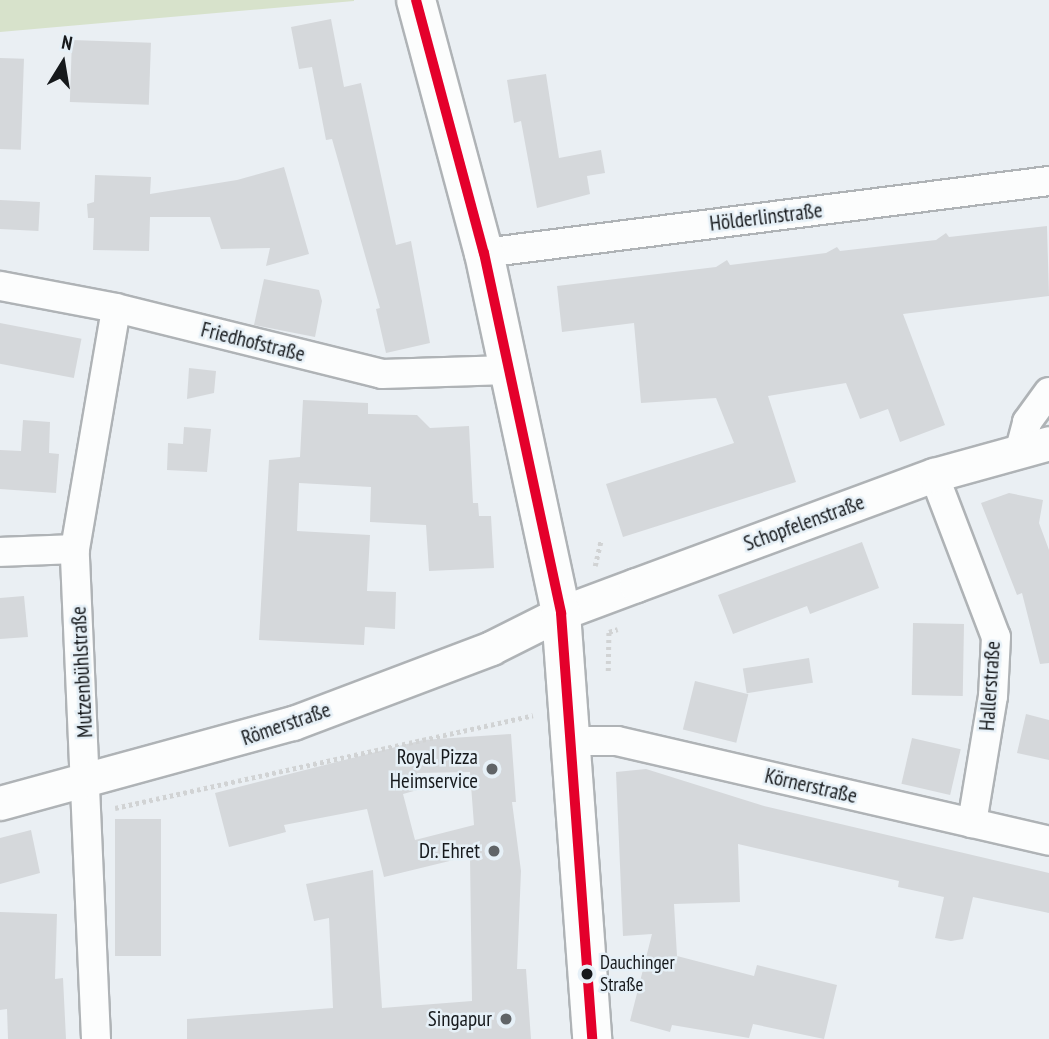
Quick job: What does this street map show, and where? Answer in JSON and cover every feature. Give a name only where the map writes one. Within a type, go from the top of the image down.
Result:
[{"type":"main road","points":[[415,0],[484,253],[562,613],[592,1039]]},
{"type":"street","name":"Hölderlinstraße","points":[[484,253],[1049,181]]},
{"type":"street","name":"Friedhofstraße","points":[[0,286],[116,308],[382,374],[508,370]]},
{"type":"street","name":"Mutzenbühlstraße","points":[[96,1039],[75,550],[116,308]]},
{"type":"street","points":[[1035,446],[1027,422],[1049,392]]},
{"type":"street","name":"Schopfelenstraße","points":[[562,613],[934,475],[1035,446]]},
{"type":"street","name":"Hallerstraße","points":[[934,475],[996,637],[993,696],[972,823]]},
{"type":"street","points":[[0,552],[75,550]]},
{"type":"street","name":"Römerstraße","points":[[0,803],[87,782],[293,723],[491,648],[562,613]]},
{"type":"street","name":"Körnerstraße","points":[[573,741],[617,741],[1049,841]]},
{"type":"path","points":[[608,671],[610,632],[631,623]]},
{"type":"path","points":[[114,808],[545,712]]},
{"type":"green space","points":[[0,0],[354,0],[354,1],[0,32]]},
{"type":"building","points":[[331,19],[344,87],[361,83],[396,245],[411,241],[430,343],[386,353],[376,309],[380,308],[332,139],[326,140],[312,67],[299,69],[291,27]]},
{"type":"building","points":[[72,40],[151,43],[149,105],[70,102]]},
{"type":"building","points":[[0,58],[24,59],[21,150],[0,149]]},
{"type":"building","points":[[546,74],[559,158],[601,150],[605,173],[587,176],[590,194],[537,208],[521,121],[514,123],[507,80]]},
{"type":"building","points":[[284,167],[309,254],[266,266],[270,248],[221,249],[210,217],[150,217],[149,251],[93,250],[94,218],[88,218],[87,204],[94,202],[95,175],[151,177],[150,194],[237,180]]},
{"type":"building","points":[[0,200],[40,202],[38,231],[0,229]]},
{"type":"building","points":[[1047,226],[1049,296],[903,314],[945,425],[900,442],[888,409],[860,419],[846,383],[768,396],[796,482],[623,537],[606,484],[734,443],[716,398],[641,403],[634,323],[562,332],[557,286],[716,267],[727,260],[730,265],[826,253],[837,247],[840,251],[936,240],[946,233],[949,237]]},
{"type":"building","points":[[264,279],[319,290],[322,301],[315,337],[254,325]]},
{"type":"building","points":[[0,323],[81,339],[74,378],[0,364]]},
{"type":"building","points":[[189,368],[216,371],[214,393],[187,399]]},
{"type":"building","points":[[303,400],[368,403],[368,414],[417,415],[430,428],[469,426],[473,503],[478,503],[479,516],[491,516],[494,568],[429,571],[426,525],[370,522],[371,487],[299,483],[297,531],[370,535],[367,591],[396,592],[395,629],[365,627],[364,645],[259,640],[269,460],[300,457]]},
{"type":"building","points":[[23,420],[50,422],[49,453],[59,454],[56,493],[0,489],[0,450],[21,451]]},
{"type":"building","points":[[184,427],[211,429],[207,472],[167,470],[168,443],[183,444]]},
{"type":"building","points":[[1009,493],[1043,500],[1039,523],[1049,550],[1049,663],[1040,664],[1022,593],[1017,595],[981,503]]},
{"type":"building","points":[[862,542],[879,588],[810,614],[807,606],[733,634],[718,595]]},
{"type":"building","points":[[24,596],[28,637],[0,639],[0,598]]},
{"type":"building","points":[[913,623],[964,624],[963,696],[912,695]]},
{"type":"building","points":[[809,658],[813,683],[747,693],[743,668]]},
{"type":"building","points":[[695,681],[748,694],[736,743],[683,730]]},
{"type":"building","points":[[1026,714],[1049,720],[1049,760],[1017,753]]},
{"type":"building","points":[[511,734],[516,802],[512,802],[521,871],[517,969],[526,969],[531,1039],[187,1039],[187,1019],[333,1008],[329,918],[314,921],[306,884],[373,870],[382,1008],[472,1001],[470,856],[384,877],[367,809],[284,825],[286,832],[229,847],[215,793],[423,740]],"holes":[[[470,772],[474,825],[415,840],[403,794],[421,789],[417,773]]]},
{"type":"building","points":[[912,738],[961,749],[950,795],[901,784]]},
{"type":"building","points":[[646,769],[764,806],[1049,873],[1049,913],[973,897],[963,939],[951,941],[935,938],[944,897],[898,887],[899,881],[738,844],[740,902],[674,904],[677,956],[754,976],[757,965],[837,985],[824,1039],[753,1024],[749,1038],[672,1025],[670,1032],[630,1021],[652,934],[623,936],[616,772]]},
{"type":"building","points":[[115,819],[161,819],[161,956],[115,956]]},
{"type":"building","points":[[31,830],[40,873],[0,884],[0,838]]},
{"type":"building","points":[[0,912],[57,914],[55,979],[63,978],[66,1039],[8,1039],[7,1009],[0,1010]]},
{"type":"transit line","points":[[416,0],[484,253],[561,613],[592,1039]]},
{"type":"place","name":"Royal Pizza Heimservice","points":[[492,769]]},
{"type":"place","name":"Dr. Ehret","points":[[494,851]]},
{"type":"place","name":"Dauchinger Straße","points":[[587,974]]},
{"type":"place","name":"Singapur","points":[[506,1019]]}]
